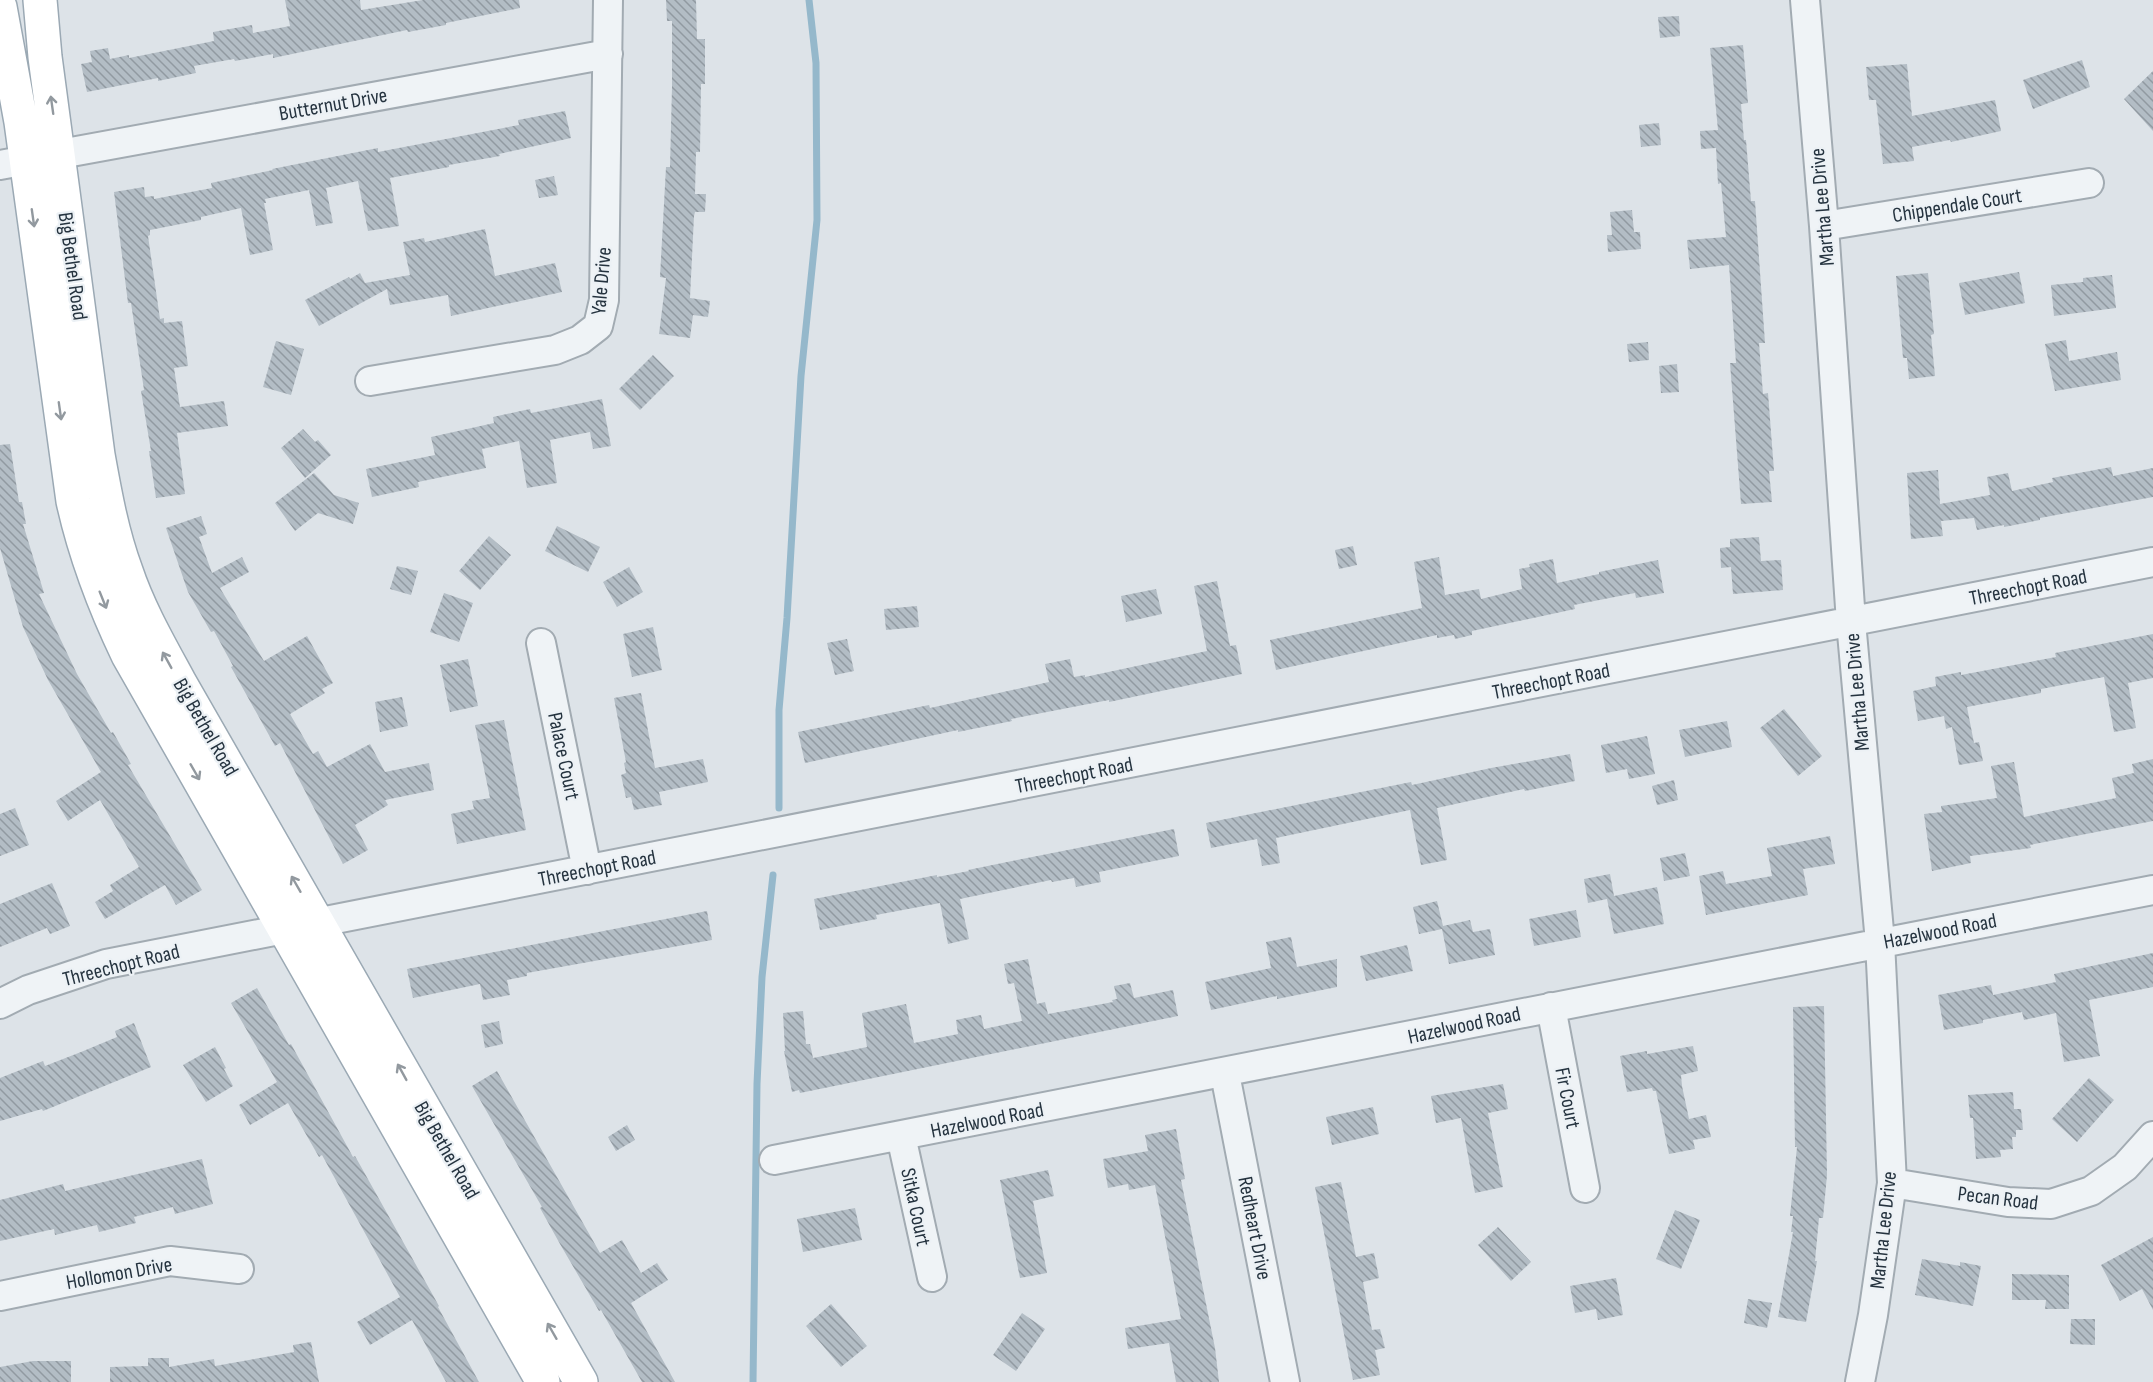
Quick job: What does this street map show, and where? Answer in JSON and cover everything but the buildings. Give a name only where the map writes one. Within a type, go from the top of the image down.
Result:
[{"type":"main road","name":"Big Bethel Road","points":[[39,0],[100,466],[106,501],[126,572],[159,644],[407,1082],[581,1382]]},
{"type":"main road","name":"Big Bethel Road","points":[[0,7],[13,82],[8,158],[81,534],[110,616],[128,655],[283,930],[543,1382]]},
{"type":"street","name":"Yale Drive","points":[[370,381],[555,350],[580,340],[598,326],[604,300],[608,0]]},
{"type":"street","name":"Martha Lee Drive","points":[[1805,0],[1824,226],[1851,622],[1880,942],[1892,1183],[1873,1315],[1860,1382]]},
{"type":"street","name":"Butternut Drive","points":[[58,153],[608,54]]},
{"type":"street","points":[[8,158],[58,153]]},
{"type":"street","name":"Chippendale Court","points":[[1824,226],[2089,183]]},
{"type":"street","name":"Threechopt Road","points":[[0,1004],[28,990],[106,964],[2153,562]]},
{"type":"street","name":"Palace Court","points":[[541,643],[588,870]]},
{"type":"street","name":"Hazelwood Road","points":[[774,1160],[1225,1074],[1551,1007],[2153,890]]},
{"type":"street","name":"Fir Court","points":[[1551,1007],[1585,1188]]},
{"type":"street","name":"Redheart Drive","points":[[1225,1074],[1285,1382]]},
{"type":"street","name":"Sitka Court","points":[[901,1136],[932,1277]]},
{"type":"street","name":"Pecan Road","points":[[1892,1183],[2008,1202],[2051,1204],[2091,1191],[2125,1167],[2153,1136]]},
{"type":"street","name":"Hollomon Drive","points":[[0,1296],[170,1261],[239,1269]]},
{"type":"waterway","points":[[779,808],[779,710],[787,618],[801,376],[817,220],[816,63],[809,0]]},
{"type":"waterway","points":[[753,1382],[757,1084],[762,977],[773,875]]}]
